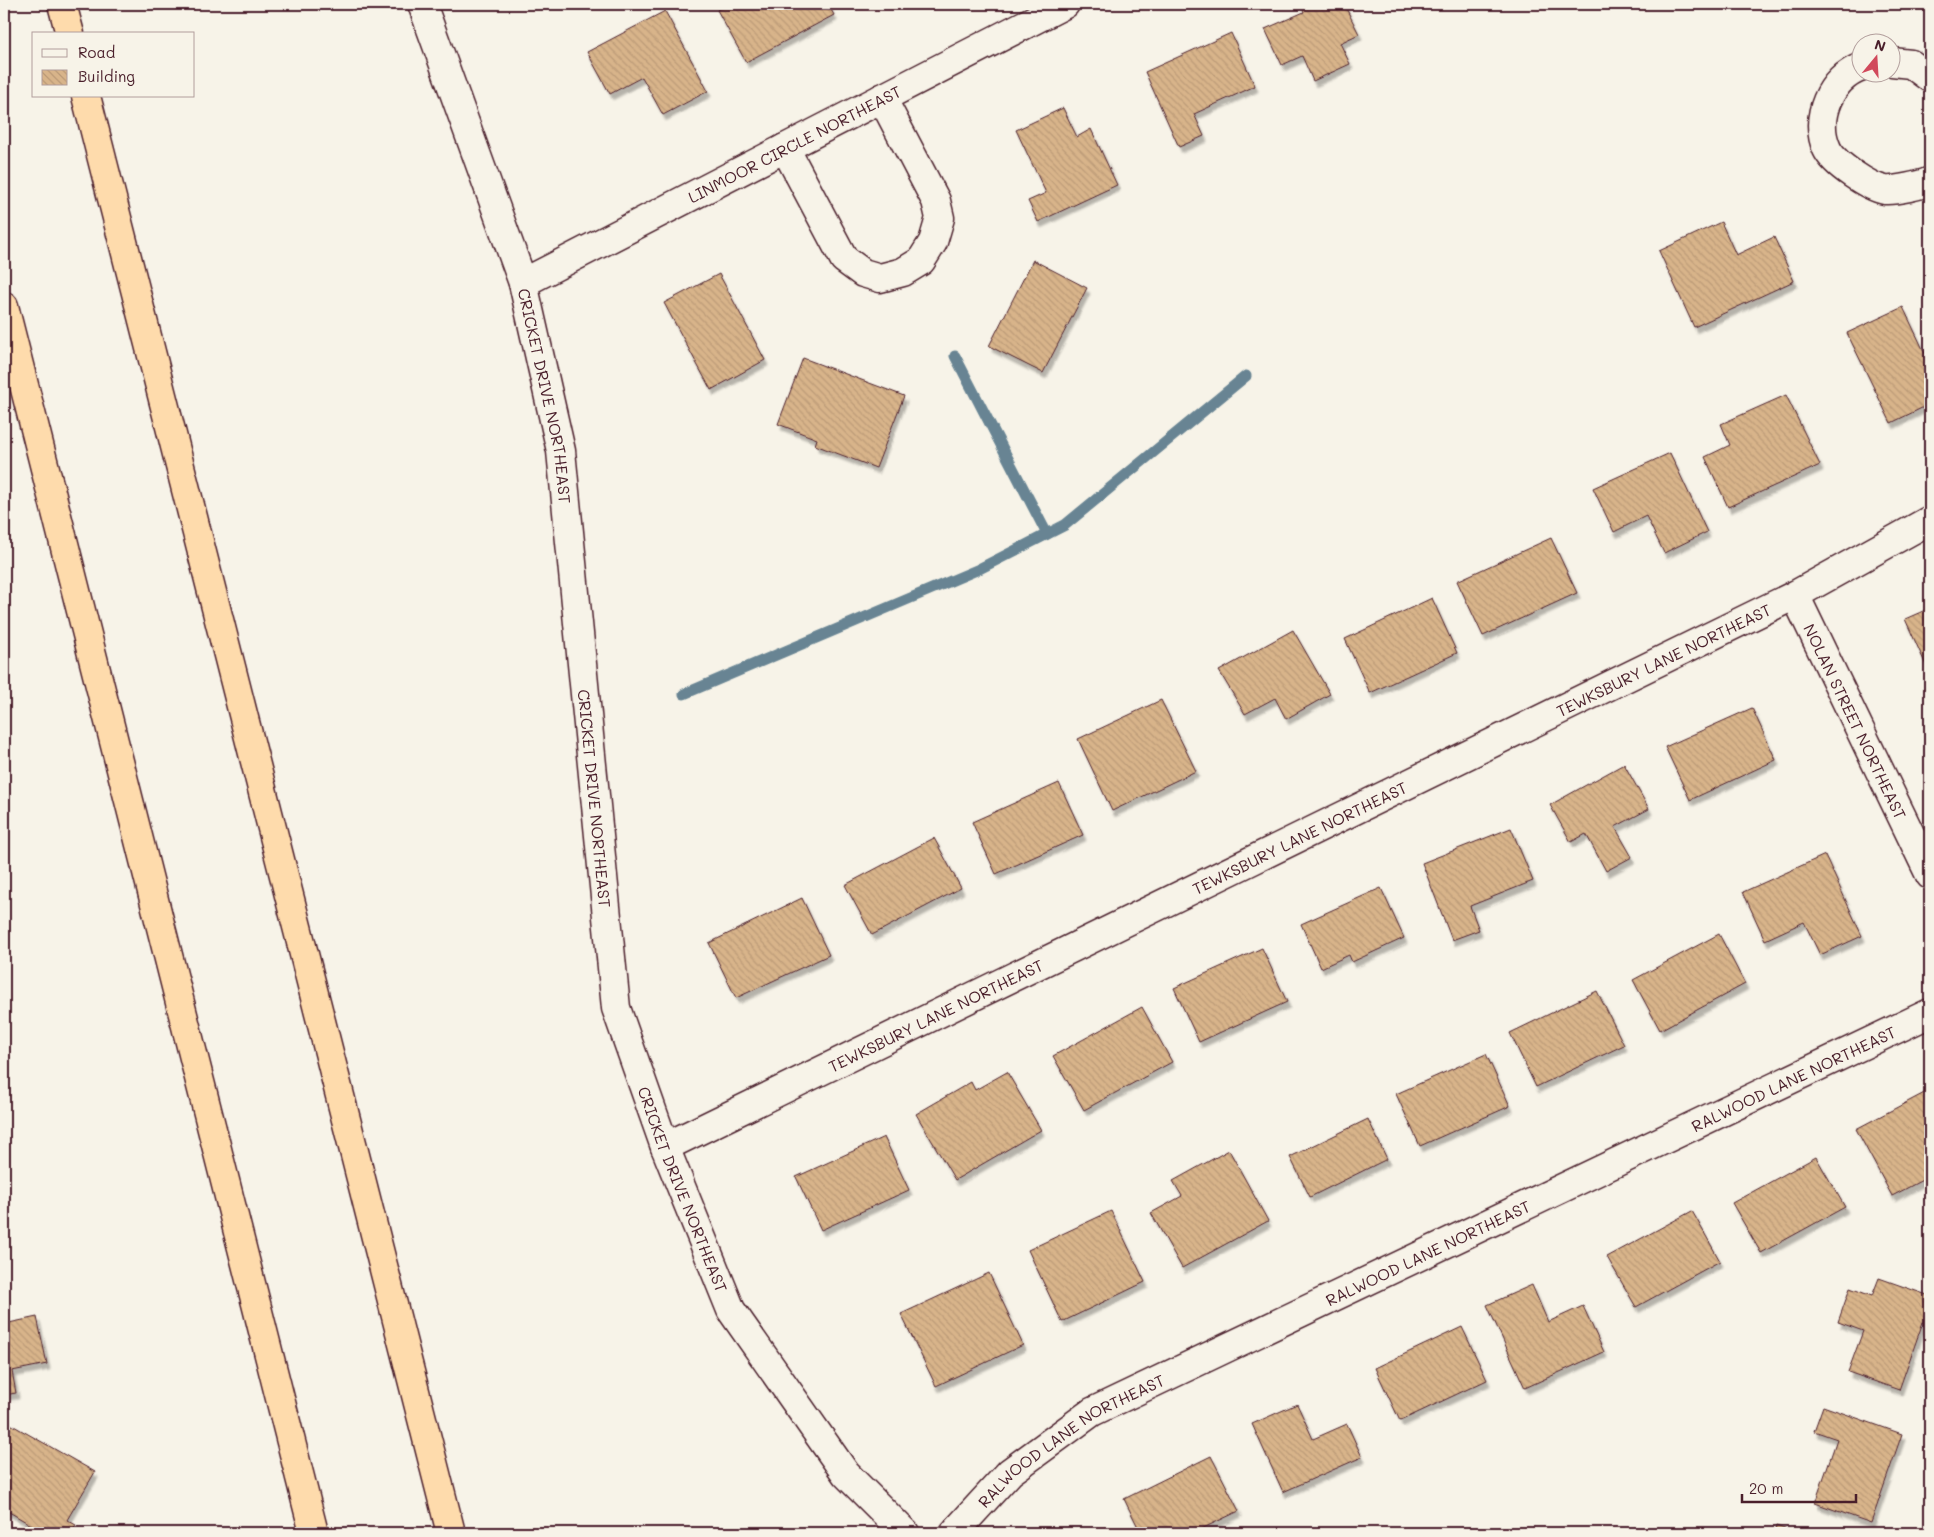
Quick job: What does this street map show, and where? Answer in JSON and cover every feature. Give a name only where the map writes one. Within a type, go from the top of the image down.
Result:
[{"type":"highway","points":[[62,4],[69,32]]},
{"type":"highway","points":[[87,98],[451,1533]]},
{"type":"highway","points":[[4,306],[314,1533]]},
{"type":"street","name":"CRICKET DRIVE NORTHEAST","points":[[422,4],[523,282],[561,451],[616,1008],[665,1147],[731,1310],[846,1474],[905,1533]]},
{"type":"street","name":"LINMOOR CIRCLE NORTHEAST","points":[[523,282],[1065,4]]},
{"type":"street","points":[[1902,63],[1911,64],[1930,78]]},
{"type":"street","points":[[1852,70],[1849,71],[1829,95],[1821,124],[1827,150],[1851,175],[1886,190],[1922,185],[1930,181]]},
{"type":"street","points":[[785,148],[844,259],[863,273],[880,278],[903,272],[921,261],[933,242],[940,218],[936,201],[882,98]]},
{"type":"street","name":"TEWKSBURY LANE NORTHEAST","points":[[665,1147],[1795,595],[1930,520]]},
{"type":"street","name":"NOLAN STREET NORTHEAST","points":[[1795,595],[1930,875]]},
{"type":"street","name":"RALWOOD LANE NORTHEAST","points":[[954,1533],[1010,1472],[1092,1412],[1930,1013]]},
{"type":"building","points":[[729,4],[828,4],[834,15],[746,62],[717,10]]},
{"type":"building","points":[[1300,4],[1344,4],[1359,34],[1340,43],[1350,64],[1313,81],[1302,56],[1282,65],[1265,29],[1304,12]]},
{"type":"building","points":[[665,11],[708,91],[663,115],[642,77],[610,94],[587,52]]},
{"type":"building","points":[[1231,33],[1255,86],[1194,114],[1204,136],[1179,147],[1145,72]]},
{"type":"building","points":[[1063,108],[1077,137],[1091,129],[1117,185],[1038,222],[1028,201],[1046,193],[1016,130]]},
{"type":"building","points":[[1721,222],[1736,255],[1774,237],[1794,281],[1694,327],[1659,251]]},
{"type":"building","points":[[1033,260],[1087,288],[1043,373],[989,346]]},
{"type":"building","points":[[719,274],[765,360],[711,390],[664,303]]},
{"type":"building","points":[[1903,307],[1930,364],[1930,404],[1891,423],[1847,333]]},
{"type":"building","points":[[803,358],[904,396],[876,468],[815,445],[817,439],[778,424]]},
{"type":"building","points":[[1786,395],[1820,465],[1728,507],[1705,457],[1730,445],[1721,424]]},
{"type":"building","points":[[1670,453],[1707,532],[1664,553],[1646,516],[1614,532],[1593,488]]},
{"type":"building","points":[[1551,538],[1577,593],[1483,636],[1457,581]]},
{"type":"building","points":[[1432,598],[1457,653],[1370,693],[1345,639]]},
{"type":"building","points":[[1930,608],[1930,674],[1905,619]]},
{"type":"building","points":[[1293,630],[1330,694],[1286,719],[1275,698],[1245,714],[1219,671]]},
{"type":"building","points":[[1161,700],[1196,771],[1112,811],[1078,739]]},
{"type":"building","points":[[1752,708],[1776,760],[1690,800],[1665,747]]},
{"type":"building","points":[[1624,764],[1649,809],[1615,827],[1632,857],[1606,871],[1586,834],[1571,842],[1550,805]]},
{"type":"building","points":[[1059,783],[1083,835],[996,874],[972,822]]},
{"type":"building","points":[[1511,828],[1533,881],[1470,906],[1479,930],[1452,940],[1422,863]]},
{"type":"building","points":[[934,838],[961,888],[872,935],[845,885]]},
{"type":"building","points":[[1825,855],[1862,936],[1820,955],[1804,922],[1765,940],[1743,892]]},
{"type":"building","points":[[1381,888],[1404,938],[1352,962],[1349,955],[1321,968],[1301,924]]},
{"type":"building","points":[[802,898],[829,955],[736,998],[709,943]]},
{"type":"building","points":[[1719,934],[1745,984],[1660,1030],[1633,980]]},
{"type":"building","points":[[1262,948],[1287,1002],[1199,1042],[1174,988]]},
{"type":"building","points":[[1597,991],[1624,1045],[1536,1087],[1510,1033]]},
{"type":"building","points":[[1142,1007],[1172,1062],[1084,1110],[1053,1056]]},
{"type":"building","points":[[1486,1054],[1510,1106],[1420,1146],[1396,1094]]},
{"type":"building","points":[[1007,1072],[1041,1130],[955,1180],[916,1114],[971,1082],[975,1090]]},
{"type":"building","points":[[1930,1090],[1930,1176],[1892,1196],[1856,1129]]},
{"type":"building","points":[[1368,1119],[1387,1159],[1310,1197],[1290,1157]]},
{"type":"building","points":[[884,1137],[909,1190],[821,1230],[796,1177]]},
{"type":"building","points":[[1229,1150],[1268,1221],[1182,1268],[1151,1213],[1182,1196],[1173,1181]]},
{"type":"building","points":[[1816,1157],[1845,1207],[1761,1253],[1732,1203]]},
{"type":"building","points":[[1111,1211],[1145,1282],[1062,1322],[1028,1250]]},
{"type":"building","points":[[1692,1211],[1720,1261],[1636,1307],[1607,1257]]},
{"type":"building","points":[[989,1273],[1023,1345],[936,1386],[901,1314]]},
{"type":"building","points":[[1879,1278],[1930,1296],[1930,1325],[1923,1322],[1899,1390],[1848,1372],[1863,1331],[1838,1322],[1850,1288],[1872,1296]]},
{"type":"building","points":[[1532,1285],[1548,1322],[1583,1306],[1604,1352],[1525,1388],[1487,1305]]},
{"type":"building","points":[[37,1317],[47,1364],[12,1371],[16,1393],[4,1395],[4,1324]]},
{"type":"building","points":[[1462,1327],[1487,1380],[1400,1421],[1375,1368]]},
{"type":"building","points":[[1297,1404],[1313,1439],[1347,1424],[1362,1457],[1283,1492],[1252,1424]]},
{"type":"building","points":[[1823,1406],[1902,1434],[1871,1523],[1815,1503],[1837,1439],[1814,1431]]},
{"type":"building","points":[[5,1421],[95,1472],[67,1520],[76,1525],[72,1533],[45,1533],[4,1509]]},
{"type":"building","points":[[1211,1456],[1239,1511],[1193,1533],[1141,1533],[1124,1499]]},
{"type":"building","points":[[1776,1526],[1796,1533],[1774,1533]]},
{"type":"waterway","points":[[955,356],[1047,534]]},
{"type":"waterway","points":[[684,694],[979,569],[1065,525],[1246,376]]}]
